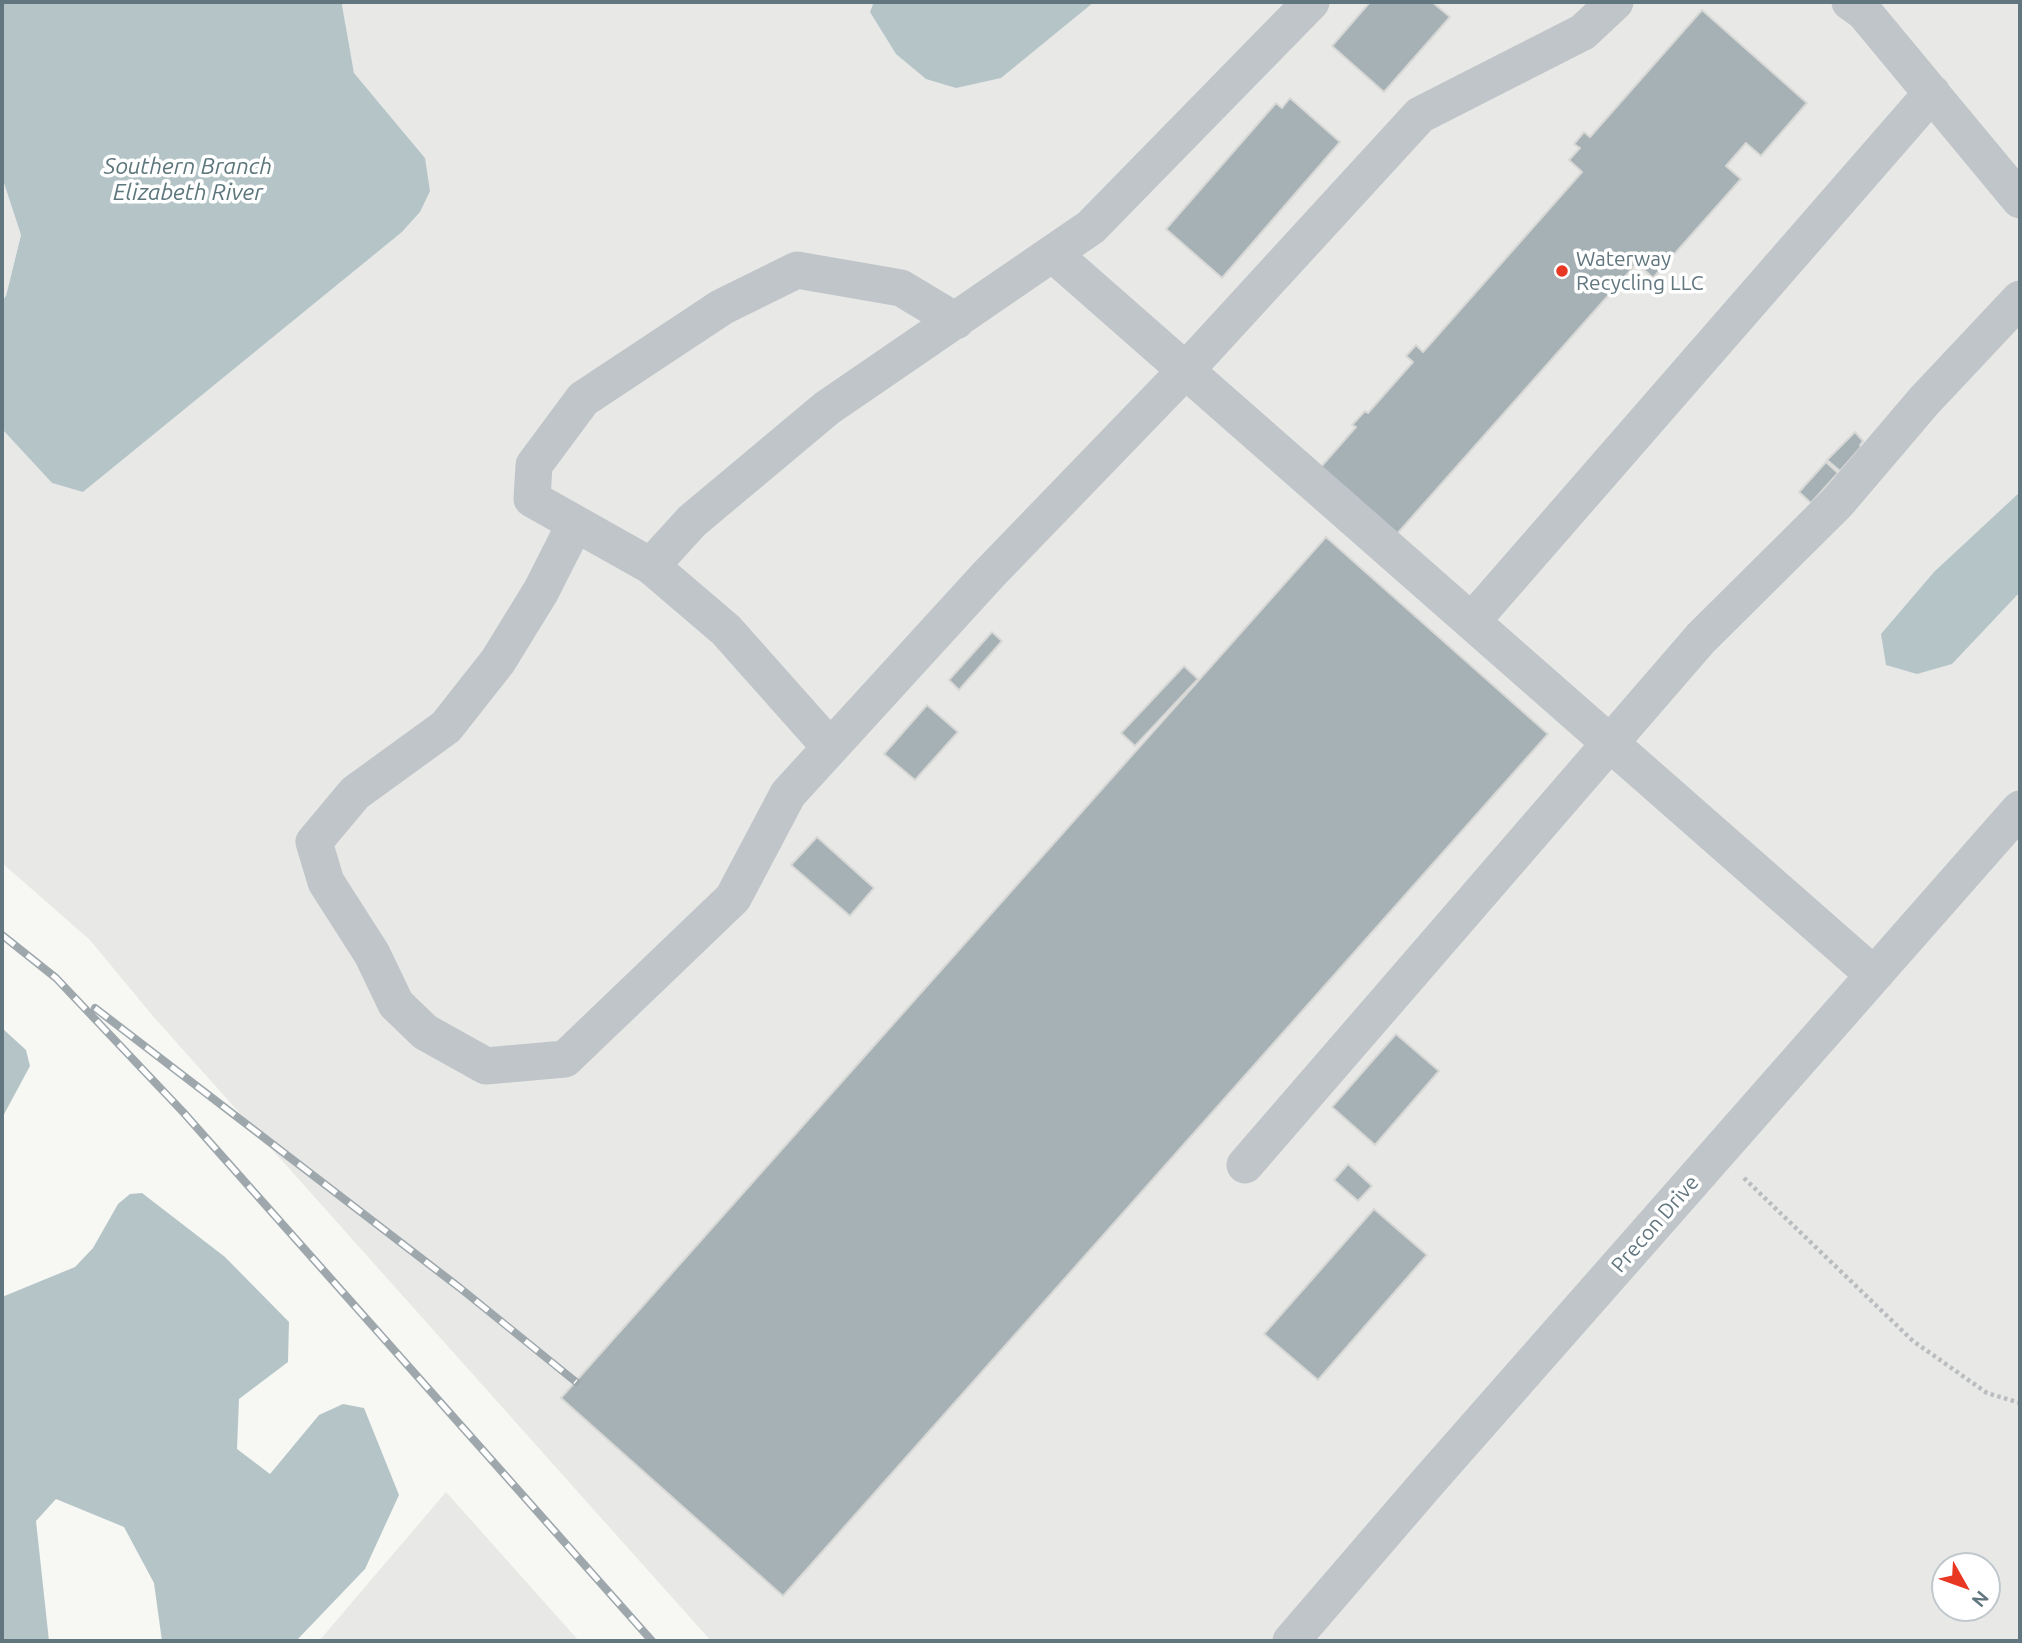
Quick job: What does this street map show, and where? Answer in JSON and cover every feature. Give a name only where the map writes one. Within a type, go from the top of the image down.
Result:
[{"type":"street","points":[[650,566],[692,521],[827,408],[1091,227],[1311,2]]},
{"type":"street","points":[[575,524],[541,591],[498,661],[446,727],[355,793],[314,842],[326,882],[372,954],[396,1004],[425,1032],[486,1066],[565,1059],[733,898],[788,794],[989,574],[1186,370],[1420,115],[1583,32],[1615,2]]},
{"type":"street","points":[[1850,2],[1864,12],[2020,200]]},
{"type":"street","points":[[1472,621],[1932,93]]},
{"type":"street","points":[[1053,254],[1874,975]]},
{"type":"street","points":[[830,747],[726,630],[650,566],[532,499],[534,465],[583,400],[722,307],[797,270],[901,288],[956,321]]},
{"type":"street","points":[[1245,1164],[1701,638],[1838,502],[1924,401],[2020,299]]},
{"type":"street","name":"Precon Drive","points":[[1291,1641],[2020,809]]},
{"type":"path","points":[[1718,1153],[1913,1341],[1987,1393],[2020,1403]]},
{"type":"shaded area","points":[[343,2],[2020,2],[2020,1641],[711,1641],[152,1015],[90,940],[2,863],[2,429],[52,483],[83,492],[402,232],[420,212],[425,158],[354,73]]},
{"type":"shaded area","points":[[2,177],[21,235],[6,296],[2,301]]},
{"type":"shaded area","points":[[446,1492],[579,1641],[319,1641]]},
{"type":"water","name":"Southern Branch Elizabeth River","points":[[2,2],[343,2],[354,73],[425,158],[430,191],[420,212],[402,232],[83,492],[52,483],[2,429],[2,301],[6,296],[21,235],[2,177]]},
{"type":"water","points":[[874,2],[1094,2],[1001,78],[956,88],[926,79],[896,54],[870,12]]},
{"type":"water","points":[[2020,492],[2020,592],[1952,664],[1917,674],[1886,665],[1881,634],[1934,572]]},
{"type":"water","points":[[2,1028],[26,1050],[30,1066],[2,1118]]},
{"type":"water","points":[[142,1193],[225,1257],[289,1322],[288,1362],[239,1399],[237,1449],[270,1474],[319,1415],[343,1404],[364,1408],[399,1495],[365,1569],[296,1641],[162,1641],[154,1583],[124,1527],[56,1499],[36,1521],[49,1641],[2,1641],[2,1297],[75,1267],[93,1248],[118,1204],[130,1194]]},
{"type":"building","points":[[1370,2],[1432,2],[1450,17],[1384,92],[1332,46]]},
{"type":"building","name":"Waterway Recycling LLC","points":[[1702,10],[1807,103],[1761,156],[1746,143],[1726,166],[1741,179],[1653,278],[1637,263],[1396,535],[1320,468],[1356,427],[1352,425],[1365,411],[1368,413],[1413,362],[1406,356],[1416,345],[1423,352],[1582,172],[1569,160],[1580,148],[1574,144],[1584,132],[1590,137]]},
{"type":"building","points":[[1290,98],[1340,142],[1222,278],[1166,229],[1276,103],[1282,108]]},
{"type":"building","points":[[1855,432],[1863,441],[1861,447],[1840,471],[1827,460]]},
{"type":"building","points":[[1826,462],[1838,473],[1811,503],[1799,492]]},
{"type":"building","points":[[1326,537],[1548,734],[783,1596],[561,1398]]},
{"type":"building","points":[[992,632],[1002,641],[959,690],[949,680]]},
{"type":"building","points":[[1184,666],[1198,679],[1135,746],[1121,733]]},
{"type":"building","points":[[927,705],[958,732],[915,780],[884,754]]},
{"type":"building","points":[[817,837],[874,888],[850,916],[791,865]]},
{"type":"building","points":[[1396,1034],[1439,1071],[1375,1145],[1332,1107]]},
{"type":"building","points":[[1348,1164],[1372,1186],[1358,1201],[1334,1180]]},
{"type":"building","points":[[1374,1209],[1427,1255],[1318,1380],[1264,1334]]},
{"type":"railway","points":[[2,935],[56,978],[183,1112],[652,1641]]},
{"type":"railway","points":[[95,1008],[460,1288],[576,1382]]},
{"type":"place","name":"Waterway Recycling LLC","points":[[1562,271]]}]
